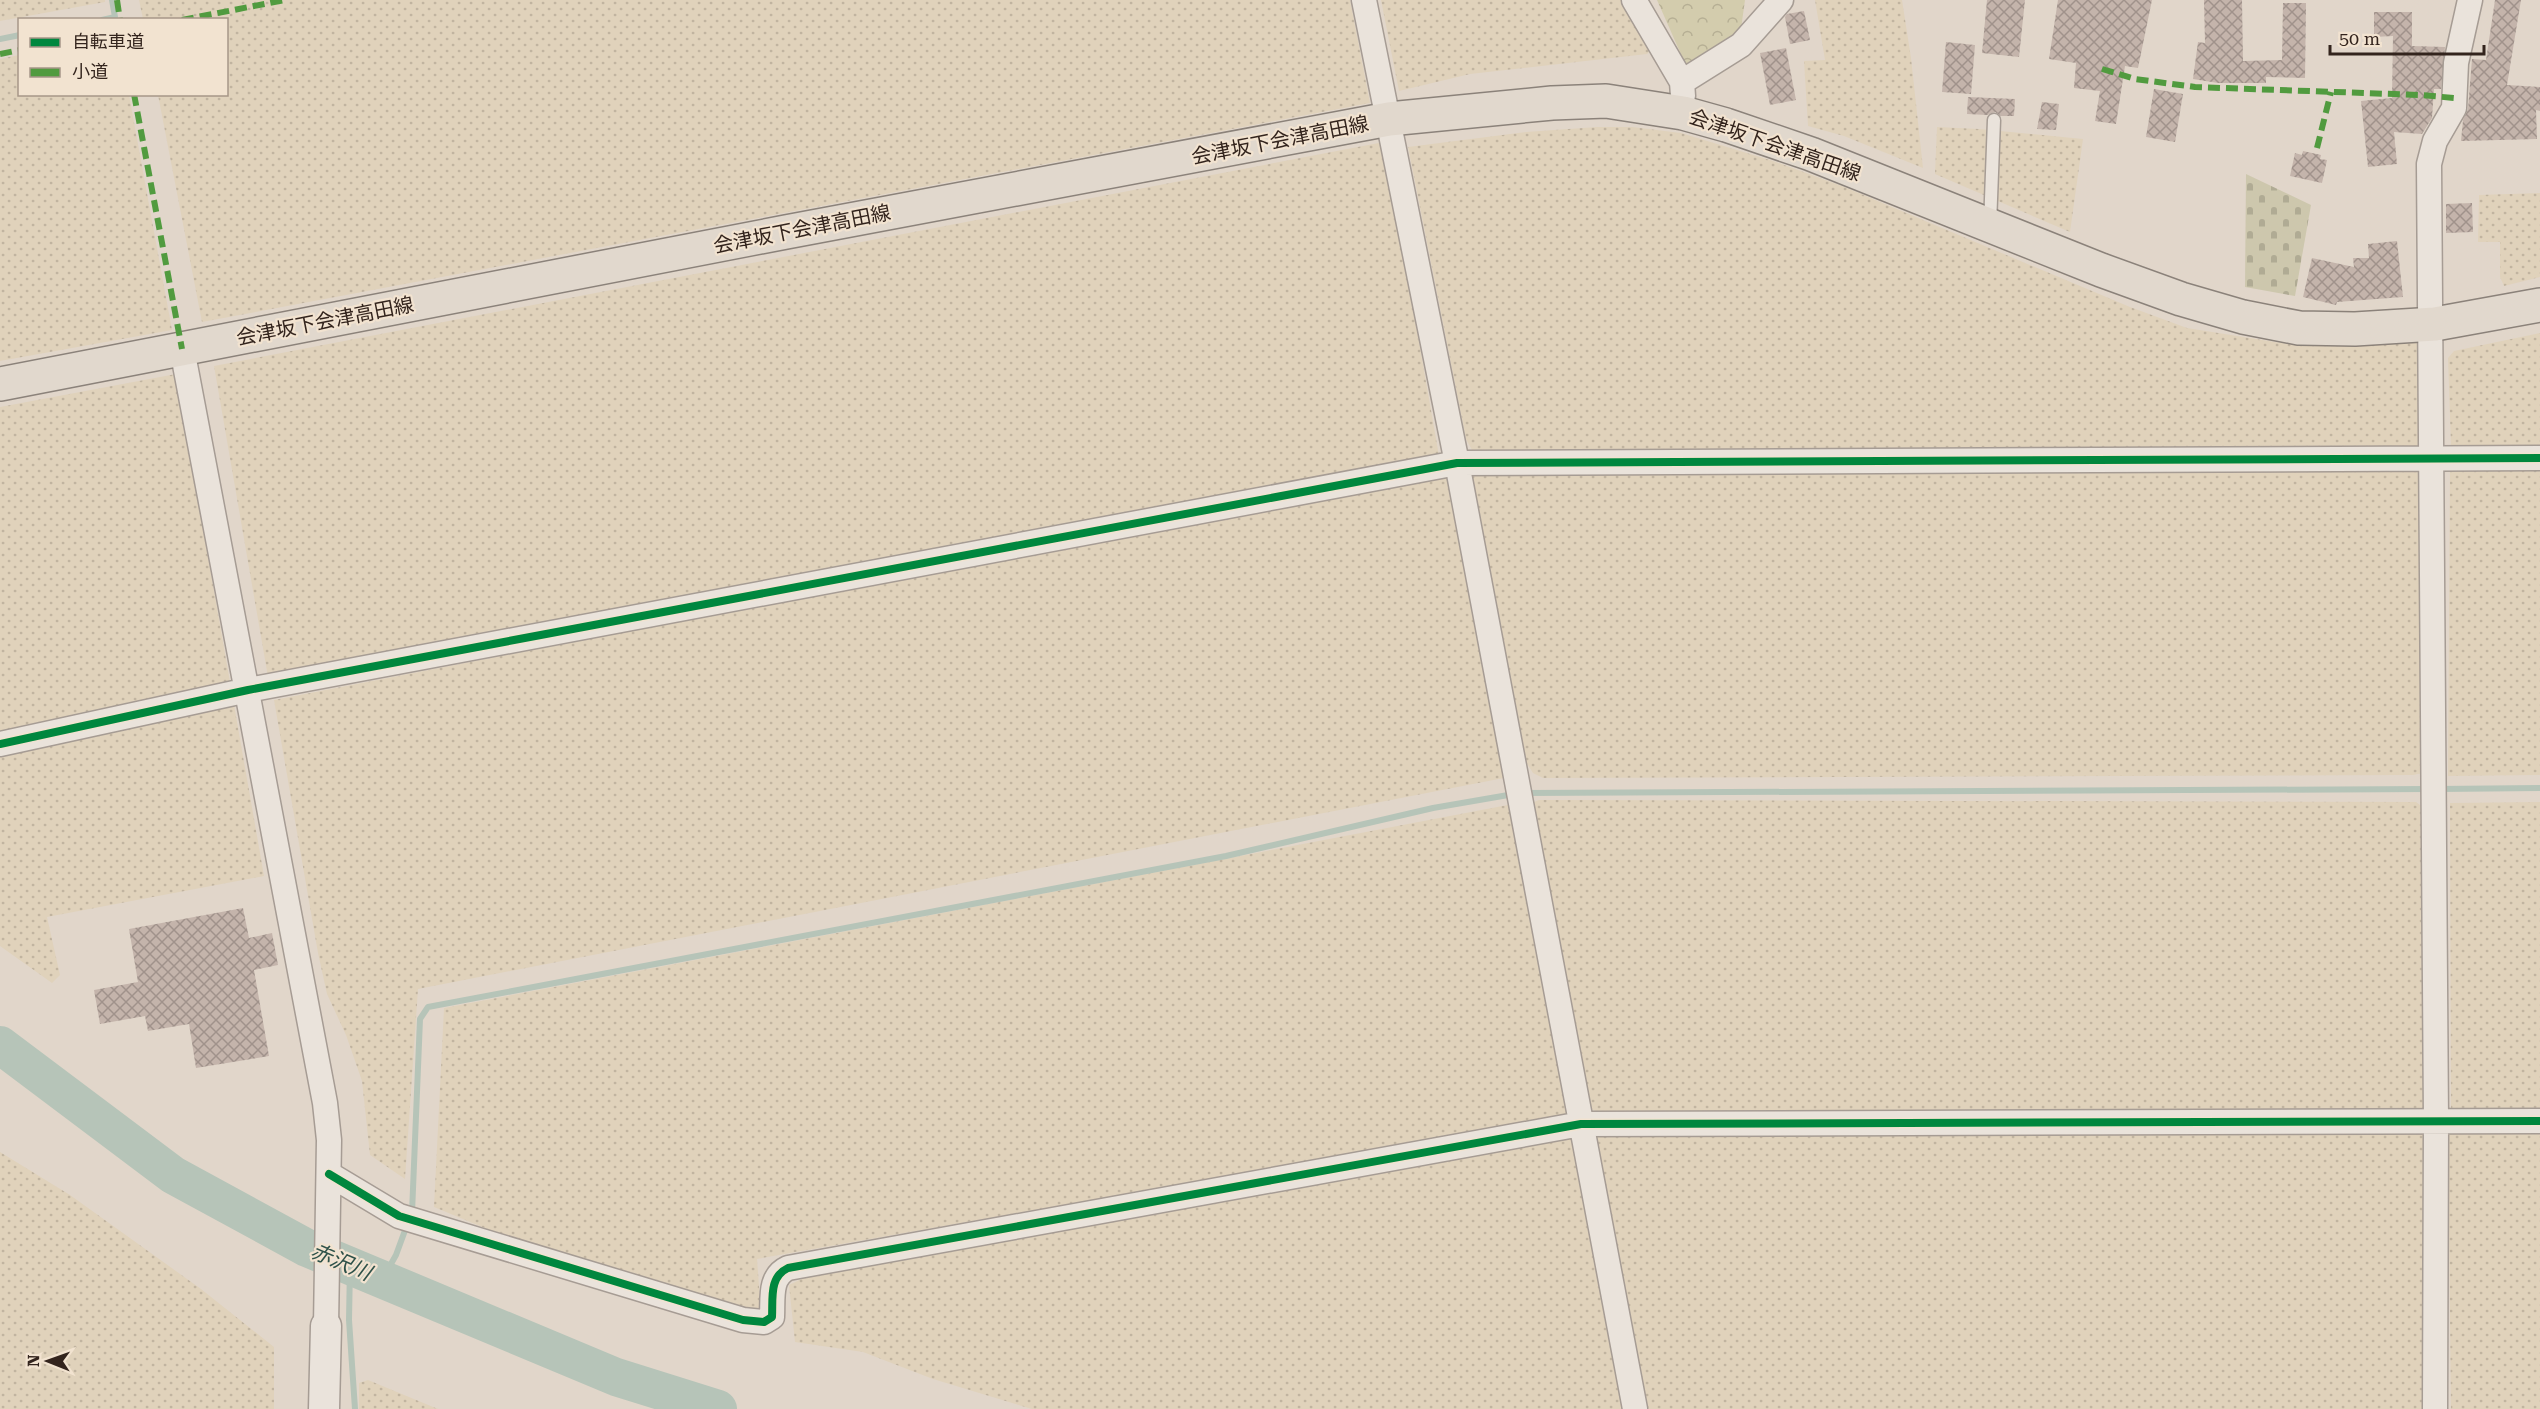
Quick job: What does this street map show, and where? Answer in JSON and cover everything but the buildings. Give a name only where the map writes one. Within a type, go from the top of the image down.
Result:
[{"type":"main road","name":"会津坂下会津高田線","points":[[0,384],[786,232],[1389,119],[1552,103],[1683,98],[1726,125],[1811,154],[2181,299],[2243,317],[2299,328],[2355,329],[2430,324],[2540,305]]},
{"type":"street","points":[[1365,0],[1457,464],[1635,1409]]},
{"type":"street","points":[[1634,0],[1683,98],[1741,45],[1781,0]]},
{"type":"street","points":[[2436,1409],[2429,164],[2435,141],[2454,108],[2456,63],[2470,0]]},
{"type":"street","points":[[182,349],[248,690],[318,1080],[325,1103],[329,1140],[329,1177],[324,1409]]},
{"type":"street","points":[[0,744],[248,690],[1457,464],[2540,458]]},
{"type":"street","points":[[329,1177],[399,1216],[743,1320],[764,1322],[772,1317],[771,1294],[776,1280],[781,1271],[788,1268],[1581,1124],[2540,1121]]},
{"type":"lane","points":[[1990,226],[1994,120]]},
{"type":"shaded area","points":[[0,0],[105,0],[105,2],[0,21]]},
{"type":"shaded area","points":[[139,0],[1350,0],[1370,103],[202,322],[158,96],[228,96],[228,18],[143,18]]},
{"type":"shaded area","points":[[1381,0],[1626,0],[1654,47],[1647,54],[1470,74],[1399,91]]},
{"type":"shaded area","points":[[1815,0],[1902,0],[1923,168],[1844,136],[1808,126],[1804,61],[1825,60]]},
{"type":"shaded area","points":[[18,55],[18,96],[129,96],[172,330],[0,361],[0,59]]},
{"type":"shaded area","points":[[1632,127],[1681,133],[1773,161],[1842,186],[2130,307],[2187,328],[2281,343],[2326,344],[2421,339],[2419,449],[1472,450],[1466,439],[1408,147],[1526,132]]},
{"type":"shaded area","points":[[1937,127],[2083,139],[2070,232],[1935,174]]},
{"type":"shaded area","points":[[1384,142],[1439,456],[268,677],[214,366]]},
{"type":"shaded area","points":[[2540,193],[2540,277],[2504,286],[2500,277],[2500,242],[2478,242],[2479,195]]},
{"type":"shaded area","points":[[2540,333],[2540,446],[2451,446],[2448,358],[2454,351]]},
{"type":"shaded area","points":[[176,374],[264,876],[47,917],[60,975],[52,983],[0,946],[0,407]]},
{"type":"shaded area","points":[[2423,464],[2423,773],[2413,775],[1543,778],[1533,773],[1526,762],[1469,475],[1474,469]]},
{"type":"shaded area","points":[[2450,467],[2540,467],[2540,775],[2448,776]]},
{"type":"shaded area","points":[[1448,473],[1509,777],[418,989],[405,1179],[370,1155],[362,1081],[346,1035],[327,994],[318,953],[274,700]]},
{"type":"shaded area","points":[[1539,800],[2416,802],[2428,811],[2430,1101],[2424,1109],[1599,1113],[1590,1108],[1532,803]]},
{"type":"shaded area","points":[[2540,802],[2540,1108],[2451,1108],[2450,803]]},
{"type":"shaded area","points":[[1513,804],[1568,1116],[757,1259],[761,1313],[557,1258],[434,1207],[444,1008]]},
{"type":"shaded area","points":[[2428,1128],[2433,1409],[1644,1409],[1593,1145],[1597,1137],[1607,1131]]},
{"type":"shaded area","points":[[2448,1130],[2540,1130],[2540,1409],[2451,1409]]},
{"type":"shaded area","points":[[1571,1132],[1629,1409],[1032,1409],[933,1379],[863,1352],[795,1342],[789,1285],[810,1275]]},
{"type":"shaded area","points":[[0,1152],[70,1195],[201,1289],[274,1347],[274,1409],[0,1409]]},
{"type":"shaded area","points":[[368,1380],[438,1409],[359,1409],[359,1383]]},
{"type":"green space","points":[[1657,0],[1745,0],[1741,29],[1725,47],[1687,68]]},
{"type":"green space","points":[[2246,174],[2311,205],[2295,296],[2245,287]]},
{"type":"waterway","points":[[111,18],[115,17],[112,0]]},
{"type":"waterway","points":[[0,39],[18,35]]},
{"type":"waterway","points":[[2439,789],[2540,788]]},
{"type":"waterway","points":[[1524,793],[2428,789]]},
{"type":"waterway","points":[[412,1213],[420,1019],[428,1007],[1226,856],[1433,808],[1514,794]]},
{"type":"waterway","name":"赤沢川","points":[[0,1045],[173,1175],[307,1248],[616,1377],[718,1409]]},
{"type":"waterway","points":[[382,1280],[396,1255],[407,1225]]},
{"type":"waterway","points":[[350,1266],[349,1320],[355,1409]]},
{"type":"marked path","points":[[117,0],[120,18]]},
{"type":"marked path","points":[[192,18],[285,0]]},
{"type":"marked path","points":[[0,54],[18,50]]},
{"type":"marked path","points":[[2102,69],[2135,79],[2195,87],[2455,98]]},
{"type":"marked path","points":[[2317,148],[2331,92]]},
{"type":"marked path","points":[[134,96],[182,349]]},
{"type":"cycle path","points":[[0,744],[248,690],[1457,463],[2540,458]]},
{"type":"cycle path","points":[[329,1174],[399,1216],[743,1320],[764,1322],[772,1317],[775,1282],[788,1268],[1581,1124],[2540,1121]]}]
